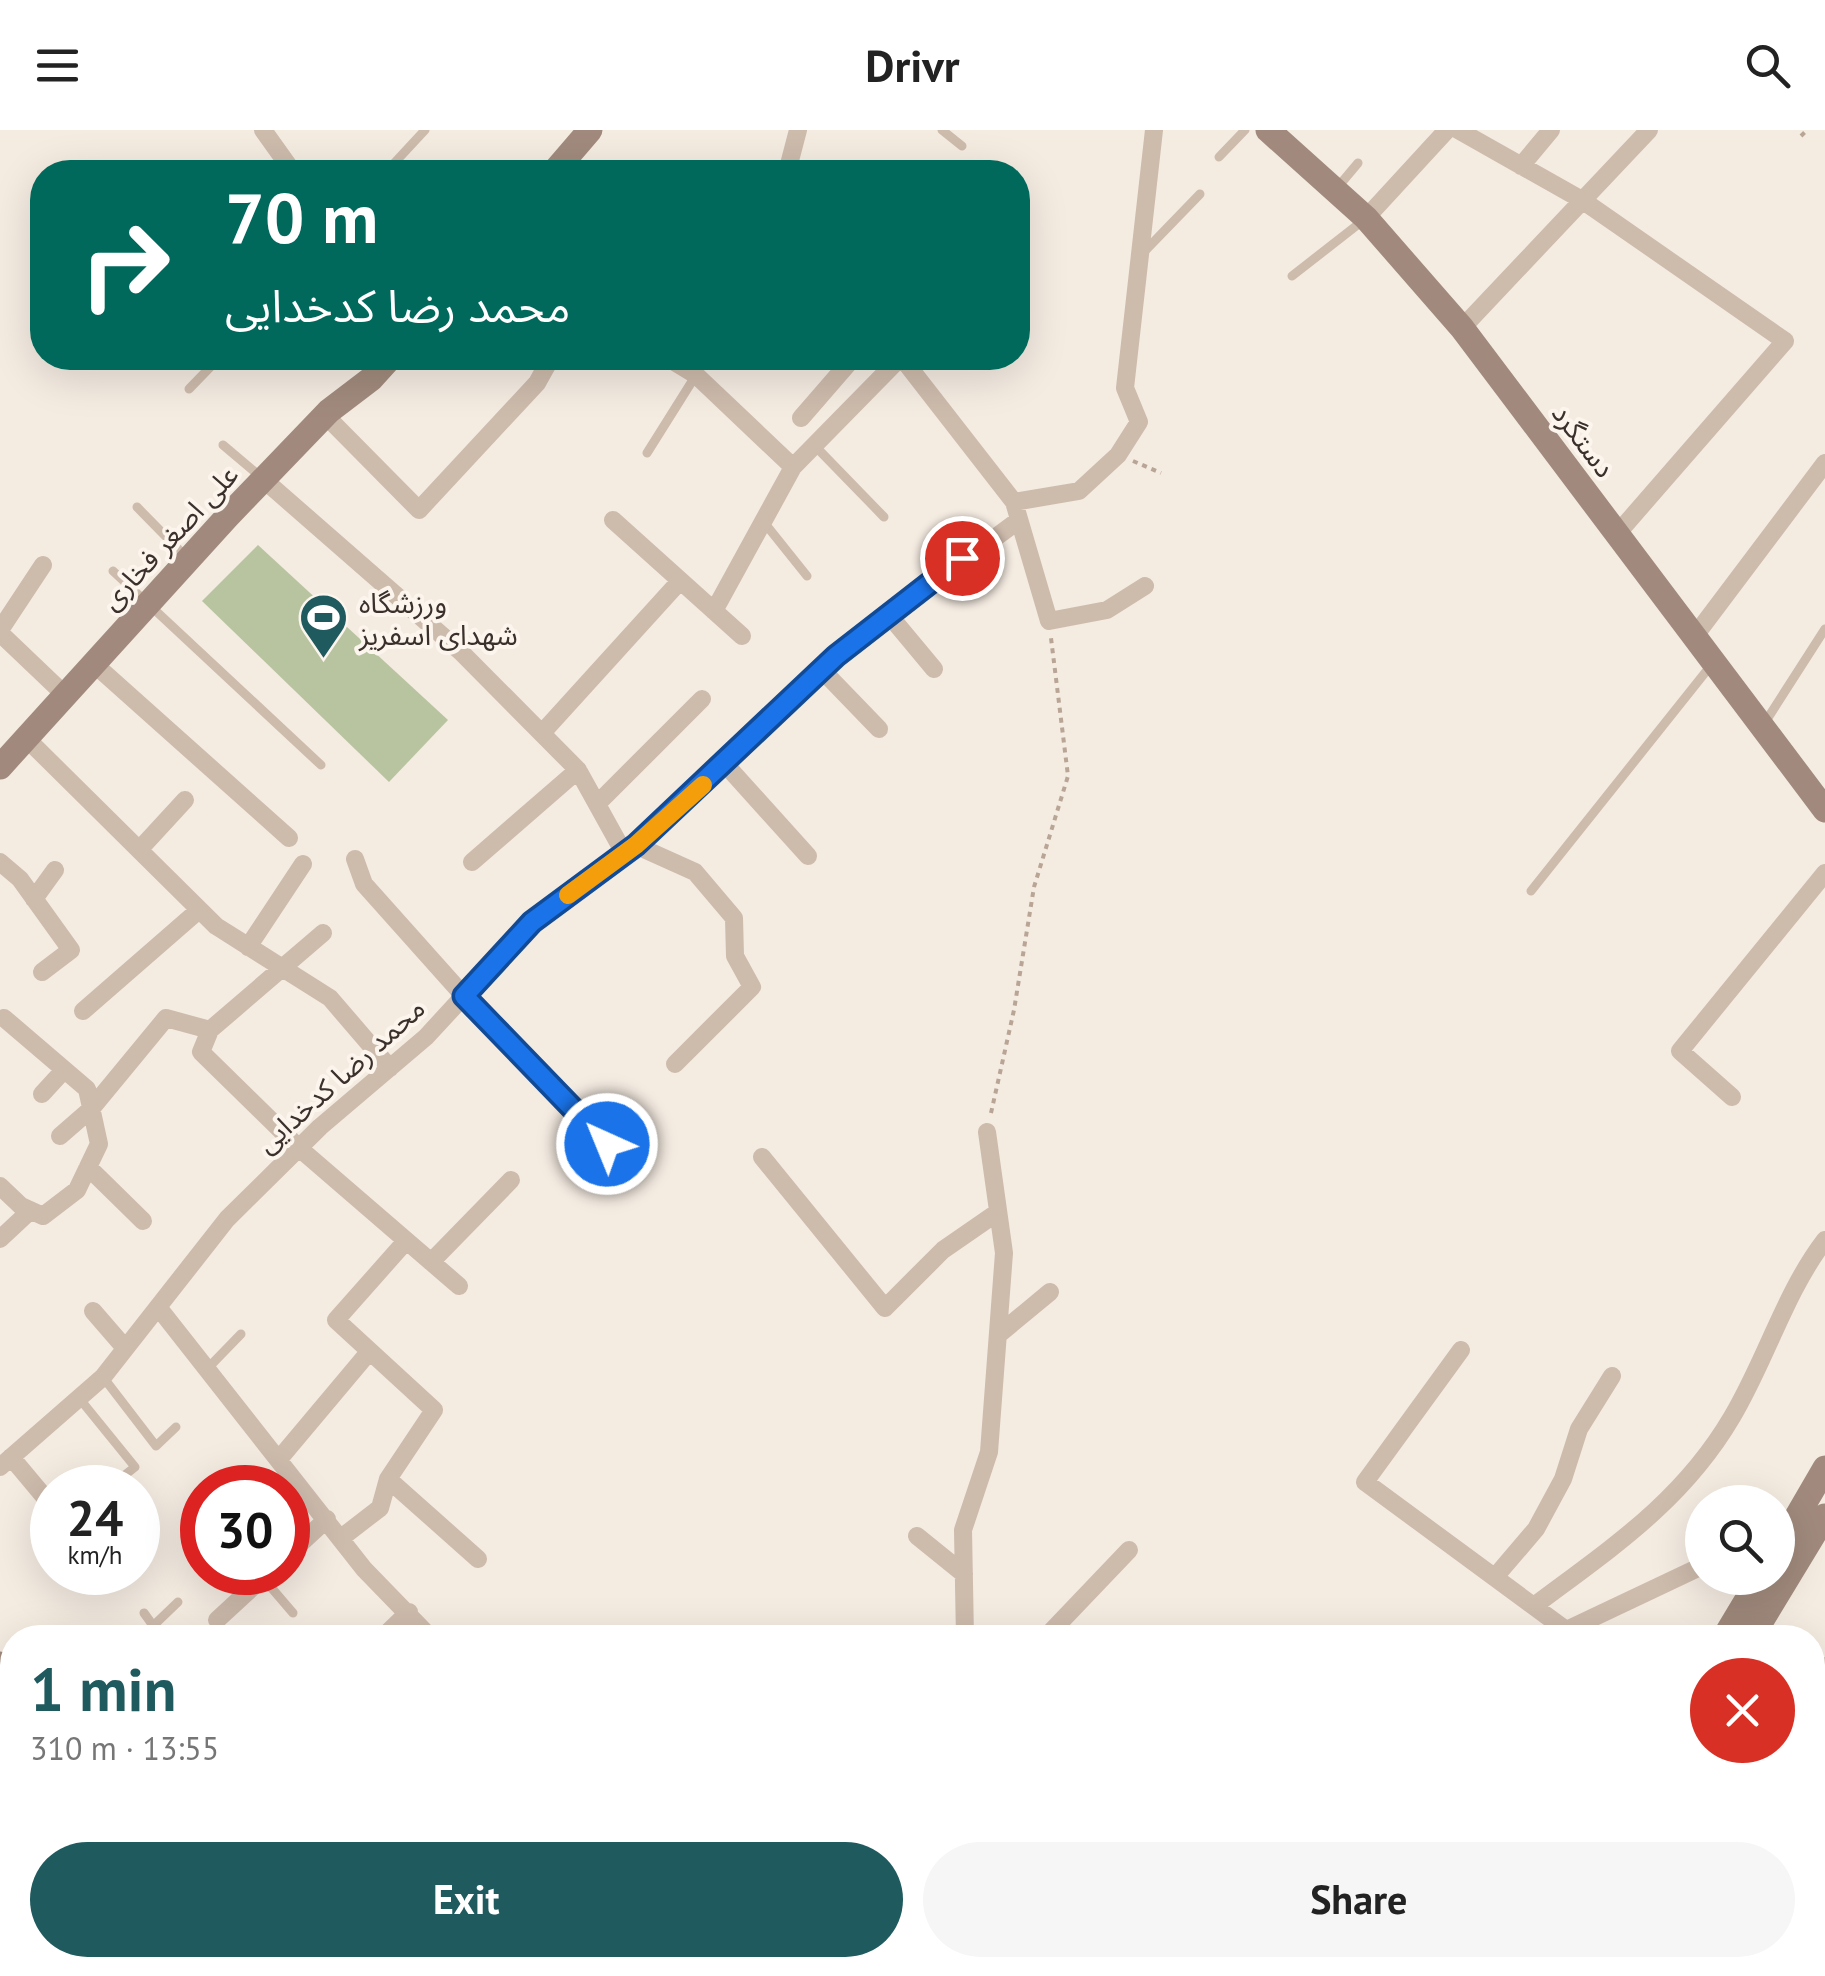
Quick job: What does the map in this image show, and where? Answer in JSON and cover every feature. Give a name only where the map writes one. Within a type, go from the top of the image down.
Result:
[{"type":"main road","name":"دستگرد","points":[[1268,130],[1366,218],[1462,328],[1825,810]]},
{"type":"main road","points":[[562,160],[578,134]]},
{"type":"main road","name":"علی اصغر فخاری","points":[[2,761],[325,415],[380,370]]},
{"type":"main road","points":[[1795,1513],[1825,1468]]},
{"type":"main road","points":[[1759,1625],[1825,1516]]},
{"type":"main road","points":[[1732,1625],[1750,1595]]},
{"type":"street","points":[[263,130],[284,160]]},
{"type":"street","points":[[790,160],[798,130]]},
{"type":"street","points":[[1017,511],[1079,491],[1118,455],[1139,422],[1125,388],[1136,260],[1154,130]]},
{"type":"street","points":[[1366,218],[1446,130]]},
{"type":"street","points":[[1458,130],[1582,200],[1784,341],[1617,534]]},
{"type":"street","points":[[1521,166],[1550,130]]},
{"type":"street","points":[[1462,328],[1649,130]]},
{"type":"street","points":[[325,415],[419,510],[545,370]]},
{"type":"street","points":[[687,370],[793,467]]},
{"type":"street","points":[[801,418],[843,370]]},
{"type":"street","points":[[714,611],[793,467],[889,370]]},
{"type":"street","points":[[910,370],[1017,511],[1049,621],[1108,610],[1145,586]]},
{"type":"street","points":[[1694,637],[1825,463]]},
{"type":"street","points":[[264,479],[357,556],[542,733],[578,770],[630,849],[696,872],[734,918],[735,956],[752,987],[675,1064]]},
{"type":"street","name":"محمد رضا کدخدایی","points":[[5,1462],[103,1376],[227,1219],[298,1148],[390,1068],[464,996],[532,922],[630,849],[822,670],[1017,511]]},
{"type":"street","points":[[613,520],[742,636]]},
{"type":"street","points":[[42,565],[0,632],[65,695]]},
{"type":"street","points":[[542,733],[680,581]]},
{"type":"street","points":[[889,615],[934,669]]},
{"type":"street","points":[[94,664],[289,838]]},
{"type":"street","points":[[822,670],[878,729]]},
{"type":"street","points":[[597,804],[702,699]]},
{"type":"street","points":[[26,738],[199,910],[248,947],[330,998],[390,1068]]},
{"type":"street","points":[[725,764],[808,856]]},
{"type":"street","points":[[472,862],[578,770]]},
{"type":"street","points":[[140,850],[185,800]]},
{"type":"street","points":[[356,858],[364,884],[464,996],[607,1144]]},
{"type":"street","points":[[0,862],[34,899],[70,950],[42,972]]},
{"type":"street","points":[[248,947],[303,864]]},
{"type":"street","points":[[34,899],[55,870]]},
{"type":"street","points":[[1732,1097],[1680,1051],[1825,873]]},
{"type":"street","points":[[82,1011],[199,910]]},
{"type":"street","points":[[323,933],[210,1030],[201,1052],[298,1148],[459,1286]]},
{"type":"street","points":[[0,1186],[43,1216],[77,1190],[99,1144],[86,1089],[4,1018]]},
{"type":"street","points":[[60,1136],[91,1109],[166,1018],[210,1030]]},
{"type":"street","points":[[42,1094],[64,1070]]},
{"type":"street","points":[[965,1625],[963,1530],[989,1452],[1004,1253],[987,1132]]},
{"type":"street","points":[[762,1158],[884,1308],[943,1250],[998,1212]]},
{"type":"street","points":[[88,1167],[144,1221]]},
{"type":"street","points":[[431,1262],[510,1180]]},
{"type":"street","points":[[0,1239],[30,1210]]},
{"type":"street","points":[[341,1538],[380,1508],[388,1479],[434,1410],[336,1320],[406,1240]]},
{"type":"street","points":[[1534,1606],[1657,1514],[1683,1482],[1731,1419],[1825,1240]]},
{"type":"street","points":[[998,1335],[1050,1292]]},
{"type":"street","points":[[158,1306],[364,1570],[420,1625]]},
{"type":"street","points":[[92,1311],[125,1348]]},
{"type":"street","points":[[1461,1350],[1365,1482],[1534,1606],[1550,1625]]},
{"type":"street","points":[[280,1458],[369,1352]]},
{"type":"street","points":[[1495,1577],[1536,1529],[1563,1478],[1579,1430],[1612,1376]]},
{"type":"street","points":[[5,1462],[30,1485]]},
{"type":"street","points":[[388,1479],[478,1559]]},
{"type":"street","points":[[310,1536],[327,1520]]},
{"type":"street","points":[[917,1536],[964,1574]]},
{"type":"street","points":[[1058,1625],[1129,1550]]},
{"type":"street","points":[[1577,1625],[1685,1574]]},
{"type":"street","points":[[217,1620],[244,1595]]},
{"type":"street","points":[[396,1625],[409,1612]]},
{"type":"lane","points":[[397,160],[425,130]]},
{"type":"lane","points":[[942,130],[962,146]]},
{"type":"lane","points":[[1220,158],[1245,130]]},
{"type":"lane","points":[[1336,190],[1358,164]]},
{"type":"lane","points":[[1136,260],[1200,194]]},
{"type":"lane","points":[[1292,276],[1366,218]]},
{"type":"lane","points":[[189,389],[207,370]]},
{"type":"lane","points":[[646,453],[696,376]]},
{"type":"lane","points":[[223,445],[264,479]]},
{"type":"lane","points":[[814,446],[884,517]]},
{"type":"lane","points":[[137,507],[188,559]]},
{"type":"lane","points":[[764,521],[807,576]]},
{"type":"lane","points":[[112,571],[321,765]]},
{"type":"lane","points":[[1762,726],[1825,629]]},
{"type":"lane","points":[[1530,891],[1714,662]]},
{"type":"lane","points":[[208,1368],[241,1334]]},
{"type":"lane","points":[[103,1376],[156,1446],[176,1427]]},
{"type":"lane","points":[[79,1398],[133,1465]]},
{"type":"lane","points":[[281,1595],[293,1612]]},
{"type":"lane","points":[[154,1625],[178,1602]]},
{"type":"lane","points":[[144,1613],[152,1625]]},
{"type":"path","points":[[1801,136],[1807,130]]},
{"type":"path","points":[[1118,455],[1161,473]]},
{"type":"path","points":[[987,1132],[1014,1010],[1034,886],[1068,776],[1049,621]]},
{"type":"green space","name":"ورزشگاه شهدای اسفریز","points":[[258,545],[448,720],[389,782],[202,601]]},
{"type":"slow traffic","points":[[568,895],[636,845],[703,785]]},
{"type":"place","name":"ورزشگاه شهدای اسفریز","points":[[324,660]]},
{"type":"route","points":[[607,1144],[464,996],[532,922],[636,845],[836,656],[962,558]]}]
